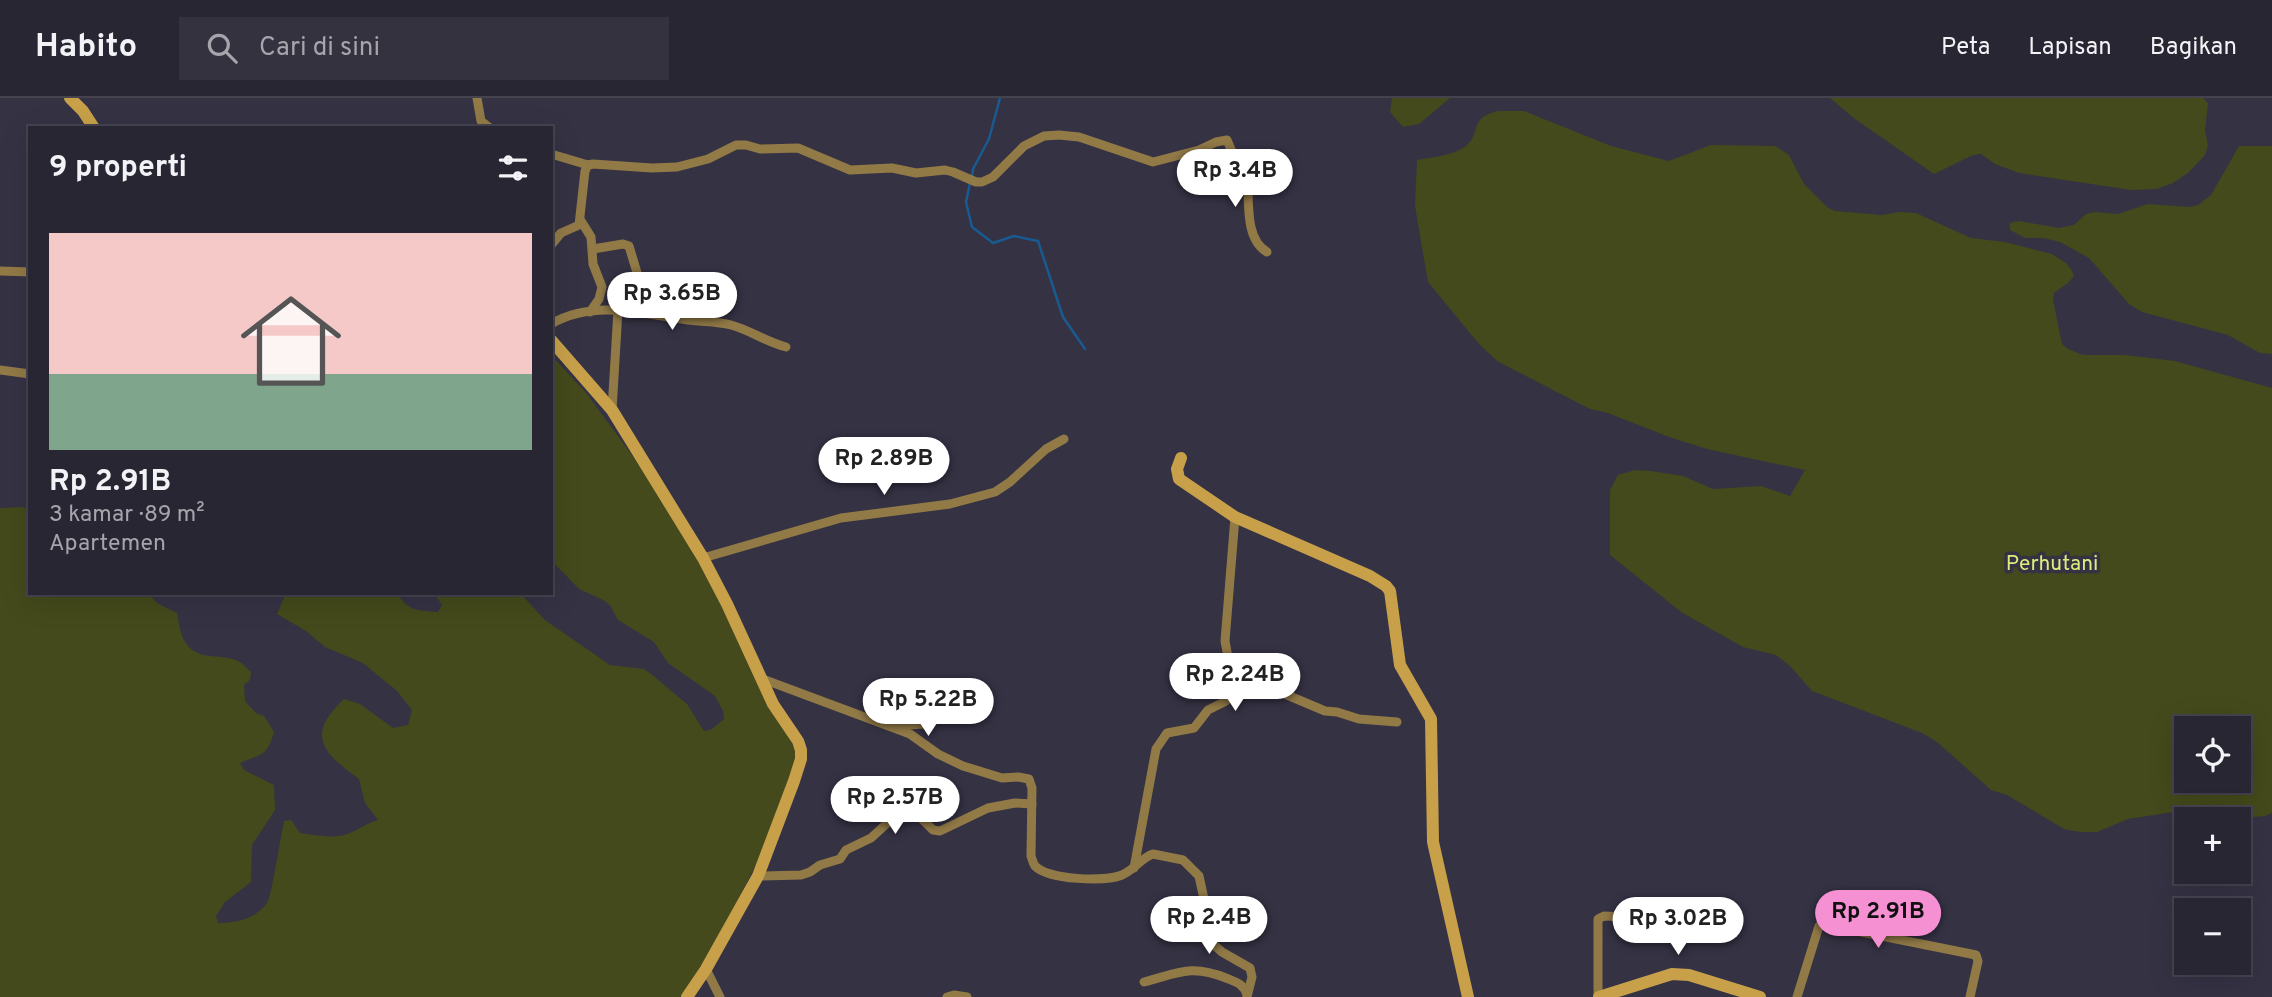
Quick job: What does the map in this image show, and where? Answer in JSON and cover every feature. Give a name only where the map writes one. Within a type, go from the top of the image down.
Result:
[{"type":"street","points":[[69,98],[83,111],[93,126]]},
{"type":"street","points":[[477,98],[481,121],[487,126]]},
{"type":"street","points":[[553,154],[588,166],[603,163],[677,167],[708,159],[736,145],[760,149],[799,148],[850,170],[892,168],[916,173],[945,170],[976,182],[988,181],[1024,146],[1044,136],[1079,137],[1153,162],[1227,140],[1236,161],[1247,172],[1250,221],[1254,237],[1261,249],[1267,252]]},
{"type":"street","points":[[553,242],[562,233],[577,227],[580,221],[585,171],[588,166]]},
{"type":"street","points":[[580,221],[589,232],[594,268],[602,287],[599,299],[590,312]]},
{"type":"street","points":[[593,249],[623,244],[629,246],[638,276],[638,311]]},
{"type":"street","points":[[0,271],[28,272]]},
{"type":"street","points":[[612,410],[618,310]]},
{"type":"street","points":[[553,323],[590,312],[638,311],[727,324],[786,348]]},
{"type":"street","points":[[553,342],[612,410],[703,558],[777,711],[799,741],[801,759],[758,876],[687,997]]},
{"type":"street","points":[[0,370],[28,374]]},
{"type":"street","points":[[703,558],[841,518],[950,504],[995,492],[1046,449],[1064,439]]},
{"type":"street","points":[[1181,458],[1177,469],[1179,480],[1234,517],[1370,576],[1390,591],[1400,665],[1431,719],[1433,842],[1468,997]]},
{"type":"street","points":[[1134,867],[1156,749],[1160,741],[1167,733],[1194,728],[1208,710],[1226,701],[1233,684],[1225,641],[1234,517]]},
{"type":"street","points":[[760,678],[910,734],[938,754],[963,766],[1002,778],[1029,779],[1032,788],[1031,856],[1035,866],[1041,869],[1072,877],[1098,879],[1119,877],[1149,855],[1156,853],[1183,860],[1199,876],[1214,945],[1250,968],[1252,977],[1247,997]]},
{"type":"street","points":[[1233,684],[1280,692],[1325,711],[1359,719],[1397,722]]},
{"type":"street","points":[[889,726],[923,724],[960,711]]},
{"type":"street","points":[[758,876],[801,875],[810,872],[840,859],[846,850],[871,838],[894,817],[908,811],[916,813],[933,830],[940,831],[988,808],[1015,803],[1032,804]]},
{"type":"street","points":[[1649,918],[1604,916],[1598,919],[1599,997],[1663,975],[1681,974],[1760,997]]},
{"type":"street","points":[[1797,997],[1819,926],[1822,924],[1976,955],[1978,961],[1970,997]]},
{"type":"street","points":[[706,968],[720,997]]},
{"type":"street","points":[[1144,982],[1190,970],[1203,970],[1240,983],[1246,989],[1247,997]]},
{"type":"street","points":[[947,997],[967,997]]},
{"type":"green space","points":[[1392,98],[1450,98],[1419,124],[1403,127],[1390,112]]},
{"type":"green space","points":[[1830,98],[2203,98],[2208,103],[2205,130],[2208,146],[2205,155],[2188,173],[2157,189],[2131,190],[2019,173],[1995,164],[1981,154],[1973,155],[1934,174],[1855,119]]},
{"type":"green space","name":"Perhutani","points":[[1498,111],[1524,111],[1611,146],[1669,161],[1711,145],[1775,146],[1789,155],[1804,184],[1827,207],[1835,211],[1882,215],[1916,213],[1971,238],[2005,242],[2052,254],[2066,263],[2074,276],[2054,293],[2053,300],[2062,344],[2068,349],[2083,355],[2125,355],[2175,361],[2272,388],[2272,813],[2251,817],[2251,807],[2174,807],[2174,812],[2128,819],[2097,832],[2064,829],[2007,795],[1991,790],[1937,742],[1922,733],[1812,691],[1790,666],[1776,655],[1743,647],[1681,612],[1610,555],[1610,490],[1618,475],[1635,470],[1651,471],[1683,476],[1713,489],[1761,486],[1790,496],[1805,470],[1707,449],[1590,409],[1497,361],[1479,344],[1428,282],[1415,206],[1417,160],[1449,154],[1466,146],[1483,117]]},
{"type":"green space","points":[[2239,146],[2272,146],[2272,354],[2260,353],[2228,335],[2142,312],[2129,304],[2089,258],[2060,242],[2025,238],[2010,230],[2010,223],[2019,221],[2059,228],[2074,225],[2086,214],[2094,212],[2118,214],[2148,204],[2190,207],[2198,205],[2211,195]]},
{"type":"green space","points":[[553,357],[587,394],[637,462],[695,552],[797,754],[767,842],[725,926],[682,997],[0,997],[0,508],[23,507],[28,510],[28,595],[150,595],[157,603],[177,613],[183,637],[195,652],[230,658],[242,663],[251,672],[250,680],[244,685],[245,701],[256,713],[264,716],[274,732],[266,750],[240,763],[244,770],[274,785],[275,810],[252,845],[251,882],[225,902],[216,916],[218,923],[245,919],[257,913],[267,903],[284,821],[291,820],[300,833],[333,836],[346,834],[378,820],[365,803],[359,779],[336,761],[323,743],[322,733],[332,712],[344,699],[360,704],[393,728],[408,725],[412,710],[397,691],[363,663],[325,647],[306,631],[277,614],[285,595],[398,595],[410,607],[438,612],[442,605],[435,595],[522,595],[545,620],[610,665],[644,669],[650,673],[687,704],[704,731],[712,729],[724,719],[715,696],[668,663],[654,642],[618,620],[610,605],[579,589],[553,562]]},
{"type":"waterway","points":[[972,176],[989,139],[1000,98]]},
{"type":"waterway","points":[[970,183],[966,202],[972,227],[993,243],[1014,236],[1038,241],[1063,317],[1085,349]]}]
